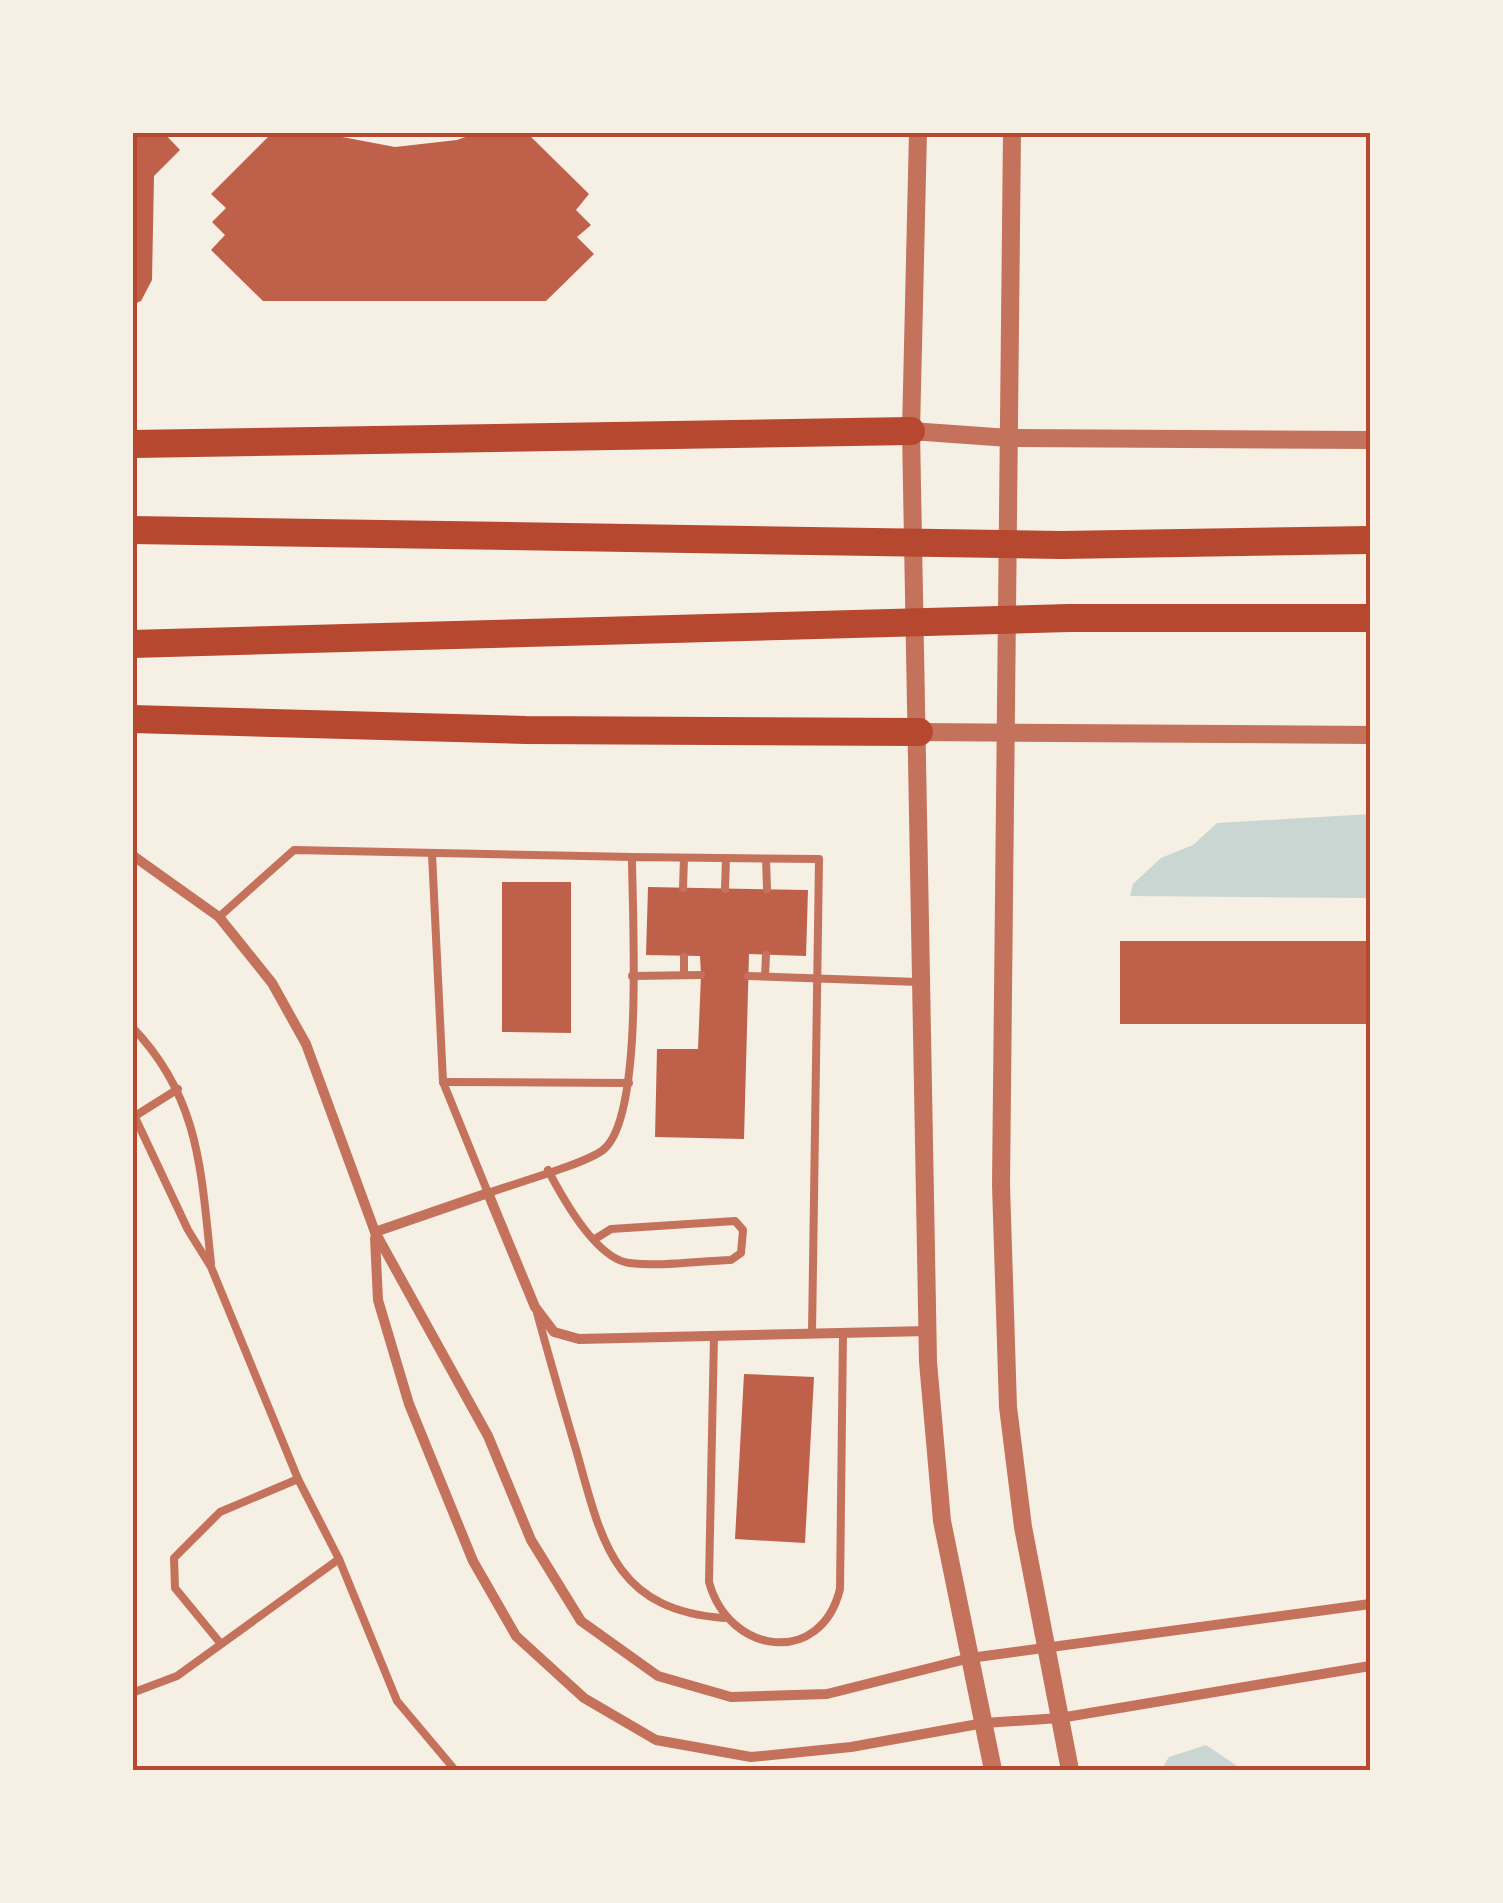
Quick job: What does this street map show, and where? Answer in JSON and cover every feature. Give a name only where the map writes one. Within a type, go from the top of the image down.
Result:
[{"type":"highway","points":[[132,444],[911,430]]},
{"type":"highway","points":[[132,530],[1061,545],[1370,540]]},
{"type":"highway","points":[[132,644],[1069,618],[1370,618]]},
{"type":"highway","points":[[132,719],[526,730],[919,732]]},
{"type":"street","points":[[918,132],[911,430],[928,1331],[942,1521],[993,1770]]},
{"type":"street","points":[[1012,132],[1000,1185],[1008,1407],[1045,1646],[1070,1770]]},
{"type":"street","points":[[911,430],[1010,438],[1370,440]]},
{"type":"street","points":[[919,732],[1370,735]]},
{"type":"street","points":[[132,856],[219,917],[272,983],[306,1044],[375,1232],[488,1436],[531,1540],[582,1622],[658,1676],[732,1698],[827,1694],[970,1658],[1370,1604]]},
{"type":"street","points":[[375,1232],[488,1193],[535,1307],[554,1332],[578,1339],[928,1331]]},
{"type":"street","points":[[375,1232],[378,1300],[410,1404],[473,1561],[516,1636],[584,1698],[656,1740],[752,1757],[851,1747],[984,1724],[1060,1718],[1370,1666]]},
{"type":"lane","points":[[219,917],[294,850],[564,859],[819,859],[812,1334]]},
{"type":"lane","points":[[432,854],[444,1082],[488,1193],[602,1151],[622,1124],[630,1083],[632,857]]},
{"type":"lane","points":[[683,888],[684,858]]},
{"type":"lane","points":[[725,888],[726,859]]},
{"type":"lane","points":[[766,860],[767,889]]},
{"type":"lane","points":[[765,976],[766,955]]},
{"type":"lane","points":[[684,957],[684,975]]},
{"type":"lane","points":[[632,976],[701,976]]},
{"type":"lane","points":[[748,976],[922,982]]},
{"type":"lane","points":[[132,1027],[158,1055],[178,1089],[196,1134],[211,1267]]},
{"type":"lane","points":[[444,1082],[630,1083]]},
{"type":"lane","points":[[178,1089],[134,1115],[164,1184],[211,1267],[298,1479],[339,1559],[397,1701],[455,1770]]},
{"type":"lane","points":[[548,1170],[570,1213],[595,1239],[628,1263],[731,1260],[741,1252],[742,1230],[735,1222],[611,1229],[595,1239]]},
{"type":"lane","points":[[535,1307],[602,1544],[630,1581],[666,1608],[724,1618]]},
{"type":"lane","points":[[714,1335],[709,1582],[724,1618],[742,1634],[766,1642],[790,1642],[826,1622],[840,1589],[843,1333]]},
{"type":"lane","points":[[221,1644],[175,1588],[174,1558],[220,1512],[298,1479]]},
{"type":"lane","points":[[132,1693],[177,1676],[339,1559]]},
{"type":"shaded area","points":[[1370,814],[1370,898],[1130,896],[1133,884],[1161,858],[1193,845],[1217,823]]},
{"type":"shaded area","points":[[1206,1745],[1243,1770],[1161,1770],[1169,1757]]},
{"type":"building","points":[[132,132],[163,132],[180,150],[154,176],[152,280],[141,301],[132,305]]},
{"type":"building","points":[[273,132],[316,132],[395,147],[457,140],[479,132],[526,132],[589,194],[576,210],[591,225],[577,237],[594,254],[546,301],[263,301],[211,250],[225,235],[212,222],[226,208],[211,194]]},
{"type":"building","points":[[502,882],[571,882],[571,1033],[502,1032]]},
{"type":"building","points":[[648,887],[808,890],[806,956],[749,954],[744,1139],[655,1137],[657,1049],[698,1049],[701,975],[700,956],[646,955]]},
{"type":"building","points":[[1120,941],[1370,941],[1370,1024],[1120,1024]]},
{"type":"building","points":[[744,1374],[814,1377],[805,1543],[735,1539]]}]
